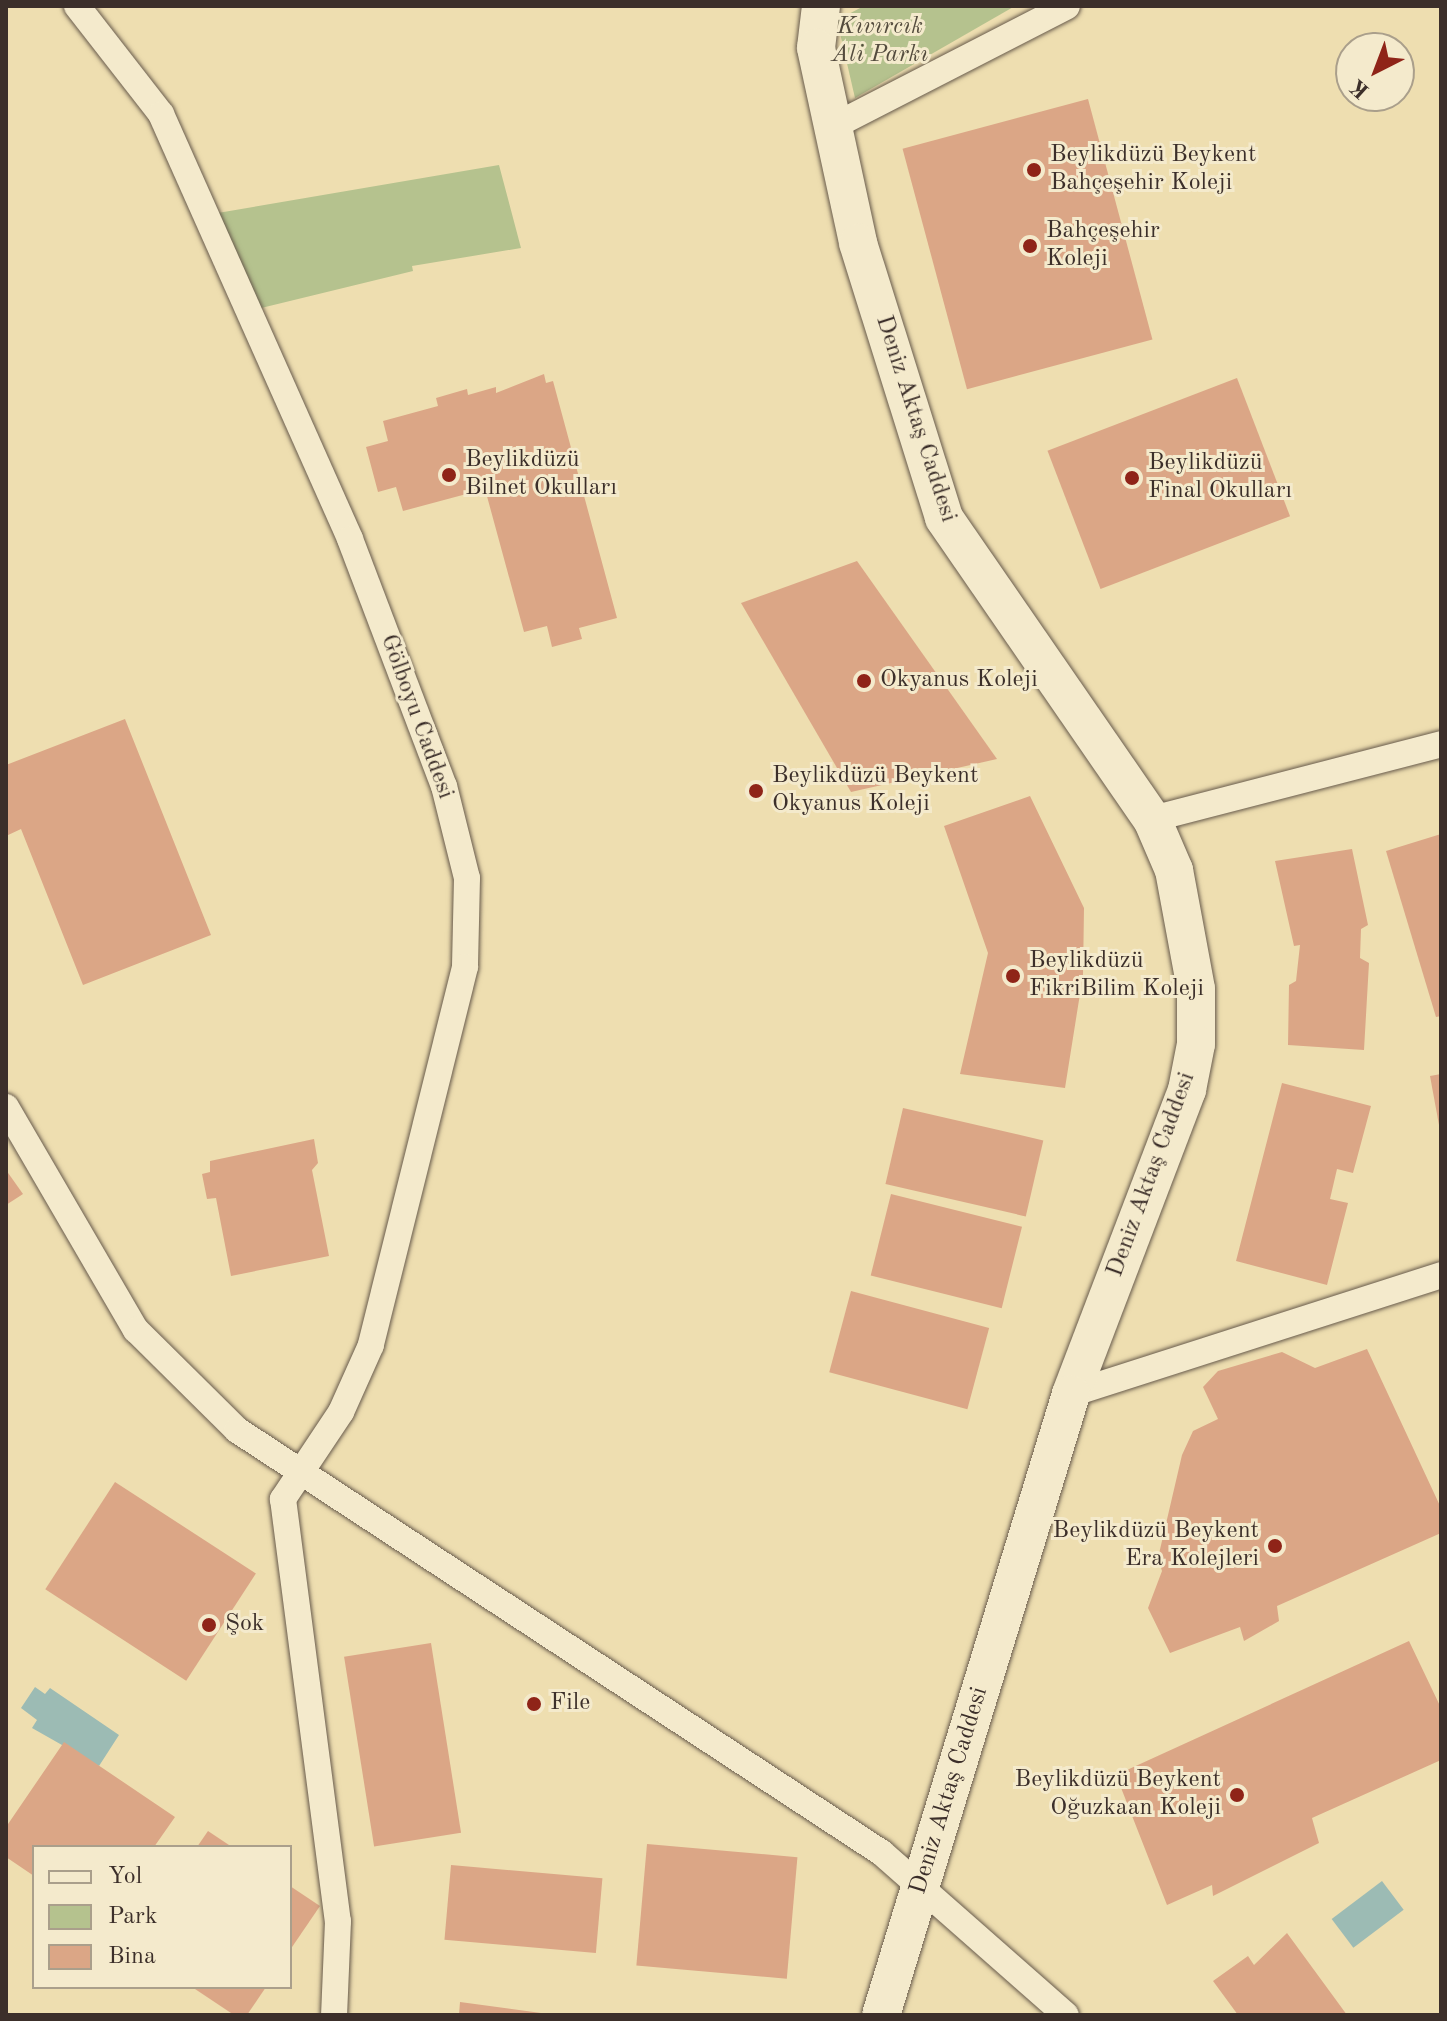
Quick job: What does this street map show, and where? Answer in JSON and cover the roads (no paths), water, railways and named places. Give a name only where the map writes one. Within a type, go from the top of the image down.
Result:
[{"type":"street","name":"Gölboyu Caddesi","points":[[77,6],[161,114],[350,539],[444,786],[467,878],[465,967],[371,1345],[341,1412],[283,1499],[284,1534],[338,1921],[334,2015]]},
{"type":"street","name":"Deniz Aktaş Caddesi","points":[[821,6],[816,48],[858,243],[944,518],[1152,819],[1184,910],[1196,1044],[1187,1090],[1071,1394],[881,2015]]},
{"type":"street","points":[[832,127],[1067,6]]},
{"type":"street","points":[[1152,819],[1441,744]]},
{"type":"street","points":[[6,1107],[136,1330],[237,1430],[882,1853],[920,1891],[1066,2015]]},
{"type":"street","points":[[1071,1394],[1441,1275]]},
{"type":"water","points":[[35,1687],[45,1694],[50,1688],[119,1735],[99,1766],[32,1728],[37,1720],[21,1708]]},
{"type":"water","points":[[1382,1881],[1404,1910],[1353,1948],[1332,1919]]},
{"type":"place","name":"Beylikdüzü Beykent Bahçeşehir Koleji","points":[[1034,170]]},
{"type":"place","name":"Bahçeşehir Koleji","points":[[1030,246]]},
{"type":"place","name":"Beylikdüzü Bilnet Okulları","points":[[449,475]]},
{"type":"place","name":"Beylikdüzü Final Okulları","points":[[1132,478]]},
{"type":"place","name":"Okyanus Koleji","points":[[864,681]]},
{"type":"place","name":"Beylikdüzü Beykent Okyanus Koleji","points":[[756,791]]},
{"type":"place","name":"Beylikdüzü FikriBilim Koleji","points":[[1013,976]]},
{"type":"place","name":"Beylikdüzü Beykent Era Kolejleri","points":[[1275,1546]]},
{"type":"place","name":"Şok","points":[[209,1625]]},
{"type":"place","name":"File","points":[[534,1704]]},
{"type":"place","name":"Beylikdüzü Beykent Oğuzkaan Koleji","points":[[1237,1795]]},
{"type":"park label","name":"Kıvırcık Ali Parkı","points":[[880,42]]}]
